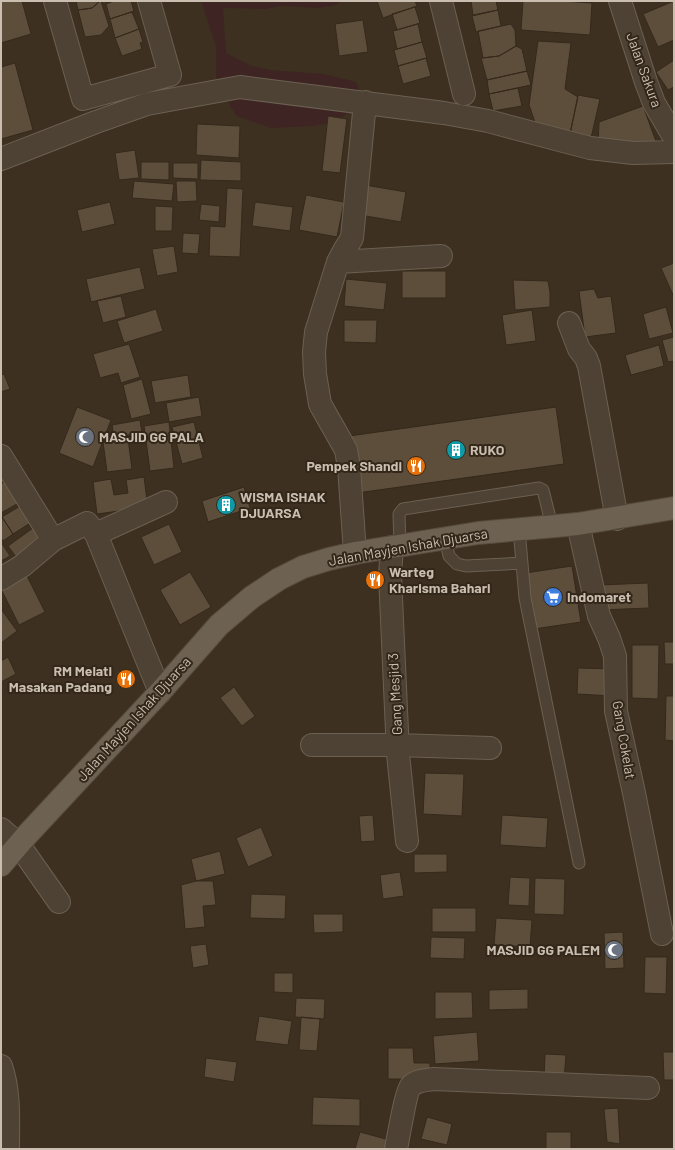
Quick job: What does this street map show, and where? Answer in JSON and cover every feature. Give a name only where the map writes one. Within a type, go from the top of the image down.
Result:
[{"type":"main road","name":"Jalan Mayjen Ishak Djuarsa","points":[[1,865],[160,692],[219,625],[252,597],[279,579],[303,567],[355,553],[478,533],[578,524],[674,508]]},
{"type":"street","points":[[55,1],[83,98],[170,75],[149,1]]},
{"type":"street","points":[[441,1],[464,94]]},
{"type":"street","name":"Jalan Sakura","points":[[620,1],[654,103],[668,113],[674,137]]},
{"type":"street","points":[[1,159],[147,104],[240,87],[444,113],[488,121],[590,148],[633,153],[674,152]]},
{"type":"street","points":[[355,553],[349,467],[346,450],[320,404],[315,374],[314,352],[316,332],[338,262],[352,238],[365,102]]},
{"type":"street","points":[[338,262],[441,256]]},
{"type":"street","points":[[569,323],[579,349],[586,358],[589,366],[616,518]]},
{"type":"street","points":[[1,456],[53,540]]},
{"type":"street","points":[[96,534],[166,502]]},
{"type":"street","points":[[1,579],[22,566],[53,540],[87,523],[96,534],[160,692]]},
{"type":"street","name":"Gang Cokelat","points":[[578,524],[599,616],[615,656],[616,711],[662,934]]},
{"type":"street","name":"Gang Mesjid 3","points":[[396,546],[390,575],[398,745],[407,841]]},
{"type":"street","points":[[312,745],[398,745],[490,748]]},
{"type":"street","points":[[1,829],[19,845],[59,902]]},
{"type":"street","points":[[1,1066],[5,1077],[8,1109],[8,1149]]},
{"type":"street","points":[[396,1149],[408,1088],[421,1081],[434,1079],[648,1088]]},
{"type":"lane","points":[[396,546],[399,514],[403,509],[538,488],[544,490],[552,526]]},
{"type":"lane","points":[[519,530],[525,598],[579,863]]},
{"type":"lane","points":[[445,538],[449,556],[457,564],[466,566],[522,563]]},
{"type":"shaded area","points":[[201,1],[341,1],[336,5],[319,8],[283,6],[265,9],[223,8],[226,53],[252,66],[270,70],[323,74],[356,82],[362,99],[350,112],[331,123],[313,126],[271,128],[236,116],[216,80],[216,47]]},
{"type":"building","points":[[1,1],[22,1],[31,34],[1,43]]},
{"type":"building","points":[[76,1],[100,1],[92,8],[78,10]]},
{"type":"building","points":[[100,1],[109,26],[101,35],[85,37],[78,10],[92,8]]},
{"type":"building","points":[[114,1],[131,1],[134,11],[110,19],[106,4]]},
{"type":"building","points":[[377,1],[415,1],[417,6],[383,18]]},
{"type":"building","points":[[471,1],[496,1],[498,10],[473,15]]},
{"type":"building","points":[[523,1],[592,3],[590,35],[521,30]]},
{"type":"building","points":[[674,1],[674,40],[658,47],[643,14]]},
{"type":"building","points":[[415,7],[420,23],[397,30],[392,14]]},
{"type":"building","points":[[498,10],[501,26],[476,32],[472,16]]},
{"type":"building","points":[[132,12],[139,29],[115,38],[110,19]]},
{"type":"building","points":[[363,20],[368,52],[339,56],[335,24]]},
{"type":"building","points":[[418,24],[422,42],[397,49],[393,31]]},
{"type":"building","points":[[511,24],[515,30],[516,46],[499,56],[483,58],[478,31]]},
{"type":"building","points":[[139,29],[143,42],[140,43],[142,49],[122,56],[115,38]]},
{"type":"building","points":[[538,41],[571,43],[565,89],[578,97],[570,134],[537,128],[529,105]]},
{"type":"building","points":[[422,42],[427,58],[398,66],[394,50]]},
{"type":"building","points":[[516,46],[522,49],[527,71],[487,80],[481,58],[499,56]]},
{"type":"building","points":[[426,58],[431,76],[403,84],[398,66]]},
{"type":"building","points":[[674,60],[674,87],[668,90],[656,72]]},
{"type":"building","points":[[15,63],[33,130],[1,139],[1,67]]},
{"type":"building","points":[[527,71],[531,85],[489,94],[487,80]]},
{"type":"building","points":[[518,88],[522,106],[493,111],[489,94]]},
{"type":"building","points":[[578,95],[600,99],[591,138],[570,134]]},
{"type":"building","points":[[643,106],[657,144],[598,146],[599,122]]},
{"type":"building","points":[[328,116],[347,119],[340,173],[322,171]]},
{"type":"building","points":[[197,124],[240,126],[239,158],[196,155]]},
{"type":"building","points":[[135,150],[139,178],[119,180],[115,153]]},
{"type":"building","points":[[201,160],[241,162],[241,181],[200,180]]},
{"type":"building","points":[[141,162],[169,162],[169,180],[141,179]]},
{"type":"building","points":[[173,163],[198,163],[198,179],[173,178]]},
{"type":"building","points":[[134,181],[174,184],[172,201],[132,198]]},
{"type":"building","points":[[176,181],[196,181],[197,201],[177,202]]},
{"type":"building","points":[[365,185],[406,192],[401,222],[360,215]]},
{"type":"building","points":[[227,188],[243,189],[240,257],[209,256],[210,226],[225,227]]},
{"type":"building","points":[[306,195],[344,202],[337,237],[299,230]]},
{"type":"building","points":[[110,202],[115,224],[82,232],[77,210]]},
{"type":"building","points":[[255,202],[293,207],[290,231],[252,226]]},
{"type":"building","points":[[201,204],[220,206],[219,222],[199,220]]},
{"type":"building","points":[[155,206],[173,207],[172,231],[155,231]]},
{"type":"building","points":[[183,233],[200,234],[198,254],[182,253]]},
{"type":"building","points":[[174,246],[178,272],[157,276],[152,249]]},
{"type":"building","points":[[674,263],[674,295],[673,295],[661,268]]},
{"type":"building","points":[[140,267],[145,289],[91,302],[86,279]]},
{"type":"building","points":[[402,271],[446,271],[446,298],[402,298]]},
{"type":"building","points":[[346,279],[387,283],[384,310],[344,306]]},
{"type":"building","points":[[513,280],[548,281],[550,307],[515,310]]},
{"type":"building","points":[[594,289],[598,298],[611,296],[616,333],[585,337],[579,291]]},
{"type":"building","points":[[121,296],[126,317],[103,323],[97,301]]},
{"type":"building","points":[[666,307],[673,333],[649,339],[643,314]]},
{"type":"building","points":[[156,309],[163,331],[124,343],[117,321]]},
{"type":"building","points":[[532,310],[536,341],[506,345],[502,315]]},
{"type":"building","points":[[344,320],[377,320],[376,343],[344,342]]},
{"type":"building","points":[[674,337],[674,361],[668,362],[662,340]]},
{"type":"building","points":[[129,344],[140,377],[121,383],[118,373],[100,378],[93,354]]},
{"type":"building","points":[[659,345],[664,366],[631,375],[625,355]]},
{"type":"building","points":[[4,374],[10,389],[1,392],[1,375]]},
{"type":"building","points":[[188,375],[191,397],[155,403],[151,381]]},
{"type":"building","points":[[142,379],[151,414],[131,419],[123,385]]},
{"type":"building","points":[[199,397],[202,416],[169,422],[166,403]]},
{"type":"building","name":"MASJID GG PALA","points":[[77,407],[111,420],[93,467],[59,453]]},
{"type":"building","name":"RUKO","points":[[556,407],[564,464],[357,493],[349,436]]},
{"type":"building","points":[[140,420],[142,433],[114,437],[112,425]]},
{"type":"building","points":[[169,422],[174,468],[150,471],[144,426]]},
{"type":"building","points":[[194,422],[203,458],[182,464],[172,427]]},
{"type":"building","points":[[128,439],[132,469],[107,472],[103,442]]},
{"type":"building","points":[[144,477],[148,507],[97,514],[93,482],[111,479],[114,495],[128,493],[126,480]]},
{"type":"building","points":[[11,478],[24,500],[1,513],[1,484]]},
{"type":"building","name":"WISMA ISHAK DJUARSA","points":[[244,487],[250,508],[208,522],[202,501]]},
{"type":"building","points":[[25,503],[35,520],[13,534],[2,517]]},
{"type":"building","points":[[2,517],[13,534],[3,541],[1,538]]},
{"type":"building","points":[[169,524],[182,552],[154,565],[141,537]]},
{"type":"building","points":[[33,528],[44,543],[19,561],[8,546]]},
{"type":"building","points":[[1,542],[10,556],[1,561]]},
{"type":"building","name":"Indomaret","points":[[572,566],[581,622],[534,629],[525,573]]},
{"type":"building","points":[[190,572],[211,607],[180,625],[160,590]]},
{"type":"building","points":[[27,576],[45,612],[19,625],[1,589]]},
{"type":"building","points":[[648,583],[649,608],[600,610],[599,585]]},
{"type":"building","points":[[1,609],[17,631],[1,643]]},
{"type":"building","points":[[664,642],[674,642],[674,664],[665,664]]},
{"type":"building","points":[[632,645],[659,645],[658,699],[632,698]]},
{"type":"building","points":[[8,657],[16,674],[1,682],[1,661]]},
{"type":"building","points":[[578,668],[614,669],[613,696],[577,694]]},
{"type":"building","points":[[234,687],[255,716],[242,726],[220,698]]},
{"type":"building","points":[[666,696],[674,696],[674,741],[665,740]]},
{"type":"building","points":[[425,773],[464,774],[462,816],[423,814]]},
{"type":"building","points":[[373,815],[375,841],[361,842],[359,816]]},
{"type":"building","points":[[502,815],[548,818],[546,848],[500,845]]},
{"type":"building","points":[[261,827],[273,856],[248,867],[236,838]]},
{"type":"building","points":[[220,851],[225,874],[196,881],[191,859]]},
{"type":"building","points":[[414,854],[447,854],[447,872],[414,873]]},
{"type":"building","points":[[400,872],[404,896],[383,899],[380,875]]},
{"type":"building","points":[[510,877],[530,878],[529,906],[508,905]]},
{"type":"building","points":[[535,878],[565,879],[564,915],[534,914]]},
{"type":"building","points":[[196,881],[213,881],[216,905],[203,906],[205,927],[185,929],[181,885]]},
{"type":"building","points":[[251,894],[286,895],[285,919],[250,918]]},
{"type":"building","points":[[432,908],[476,908],[476,932],[432,932]]},
{"type":"building","points":[[313,914],[343,914],[343,932],[314,933]]},
{"type":"building","points":[[496,918],[532,920],[530,947],[494,945]]},
{"type":"building","name":"MASJID GG PALEM","points":[[623,932],[624,968],[605,969],[604,933]]},
{"type":"building","points":[[431,937],[465,938],[464,959],[430,958]]},
{"type":"building","points":[[206,944],[209,965],[193,968],[190,946]]},
{"type":"building","points":[[645,957],[667,957],[666,994],[644,993]]},
{"type":"building","points":[[274,973],[293,973],[293,993],[274,992]]},
{"type":"building","points":[[528,989],[528,1009],[489,1010],[489,990]]},
{"type":"building","points":[[435,992],[472,992],[473,1018],[435,1019]]},
{"type":"building","points":[[296,998],[325,999],[324,1019],[295,1017]]},
{"type":"building","points":[[259,1016],[292,1021],[288,1045],[255,1041]]},
{"type":"building","points":[[301,1017],[320,1019],[317,1051],[299,1050]]},
{"type":"building","points":[[477,1032],[479,1061],[435,1064],[433,1036]]},
{"type":"building","points":[[388,1048],[413,1048],[414,1063],[430,1063],[430,1079],[388,1079]]},
{"type":"building","points":[[663,1052],[674,1052],[674,1080],[664,1080]]},
{"type":"building","points":[[545,1054],[566,1055],[564,1080],[544,1079]]},
{"type":"building","points":[[206,1058],[237,1062],[234,1082],[204,1077]]},
{"type":"building","points":[[313,1097],[360,1099],[360,1126],[312,1125]]},
{"type":"building","points":[[618,1108],[620,1144],[607,1142],[604,1109]]},
{"type":"building","points":[[427,1117],[452,1124],[447,1145],[421,1139]]},
{"type":"building","points":[[360,1132],[393,1141],[391,1149],[355,1149]]},
{"type":"building","points":[[546,1132],[571,1132],[571,1149],[546,1149]]},
{"type":"place","name":"MASJID GG PALA","points":[[85,437]]},
{"type":"place","name":"RUKO","points":[[456,450]]},
{"type":"place","name":"Pempek Shandi","points":[[416,466]]},
{"type":"place","name":"WISMA ISHAK DJUARSA","points":[[226,505]]},
{"type":"place","name":"Warteg Kharisma Bahari","points":[[375,580]]},
{"type":"place","name":"Indomaret","points":[[553,597]]},
{"type":"place","name":"RM Melati Masakan Padang","points":[[126,679]]},
{"type":"place","name":"MASJID GG PALEM","points":[[614,950]]}]
